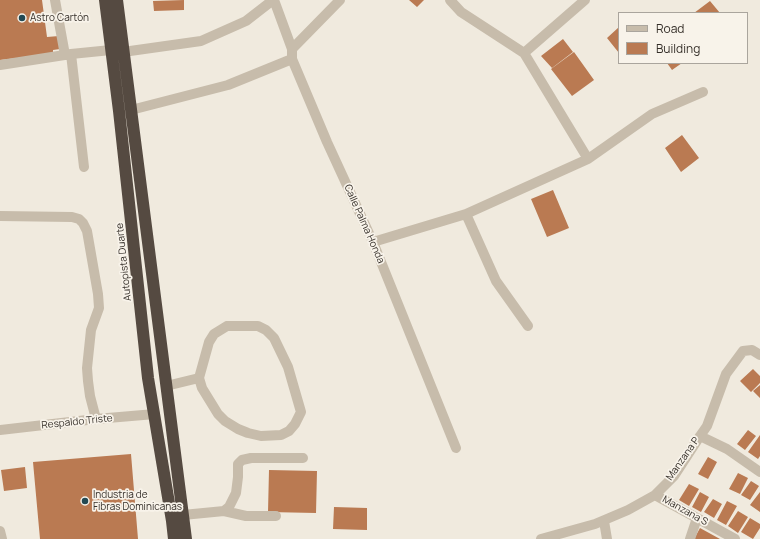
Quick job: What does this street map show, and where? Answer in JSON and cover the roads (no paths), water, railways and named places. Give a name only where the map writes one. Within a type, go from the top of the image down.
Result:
[{"type":"highway","name":"Autopista Duarte","points":[[105,0],[131,110],[166,386],[179,518]]},
{"type":"highway","name":"Autopista Duarte","points":[[117,0],[117,51],[120,119],[148,378],[179,518]]},
{"type":"highway","points":[[174,539],[179,518]]},
{"type":"highway","points":[[179,518],[186,539]]},
{"type":"street","points":[[55,0],[68,55],[84,167]]},
{"type":"street","points":[[0,65],[68,55],[201,41],[246,21],[273,0]]},
{"type":"street","name":"Calle Palma Honda","points":[[273,0],[292,54],[327,142],[373,242],[456,448]]},
{"type":"street","points":[[131,110],[228,85],[292,54],[340,0]]},
{"type":"street","points":[[450,0],[461,12],[524,53],[588,159]]},
{"type":"street","points":[[524,53],[585,0]]},
{"type":"street","points":[[373,242],[466,214],[588,159],[652,114],[704,92]]},
{"type":"street","points":[[466,214],[496,281],[528,326]]},
{"type":"street","points":[[0,216],[72,217],[79,219],[87,231],[99,308],[91,330],[87,368],[90,396],[96,419]]},
{"type":"street","points":[[226,326],[258,326],[266,330],[274,338],[288,367],[301,412],[295,424],[289,431],[281,435],[261,436],[248,433],[225,421],[218,414],[202,388],[198,378],[214,334],[226,326]]},
{"type":"street","name":"Manzana P","points":[[542,539],[604,521],[655,495],[674,476],[707,426],[726,374],[743,351],[752,350],[760,355]]},
{"type":"street","points":[[166,386],[198,378]]},
{"type":"street","name":"Respaldo Triste","points":[[0,430],[155,414]]},
{"type":"street","points":[[700,436],[726,449],[760,472]]},
{"type":"street","points":[[224,511],[229,507],[236,493],[238,464],[242,460],[251,458],[302,458]]},
{"type":"street","name":"Manzana S","points":[[655,495],[735,539]]},
{"type":"street","points":[[179,518],[224,511],[246,516],[276,516]]},
{"type":"street","points":[[690,539],[698,518]]},
{"type":"street","points":[[604,521],[607,539]]},
{"type":"street","points":[[0,531],[2,539]]},
{"type":"place","name":"Astro Cartón","points":[[22,18]]},
{"type":"place","name":"Industria de Fibras Dominicanas","points":[[85,501]]}]
